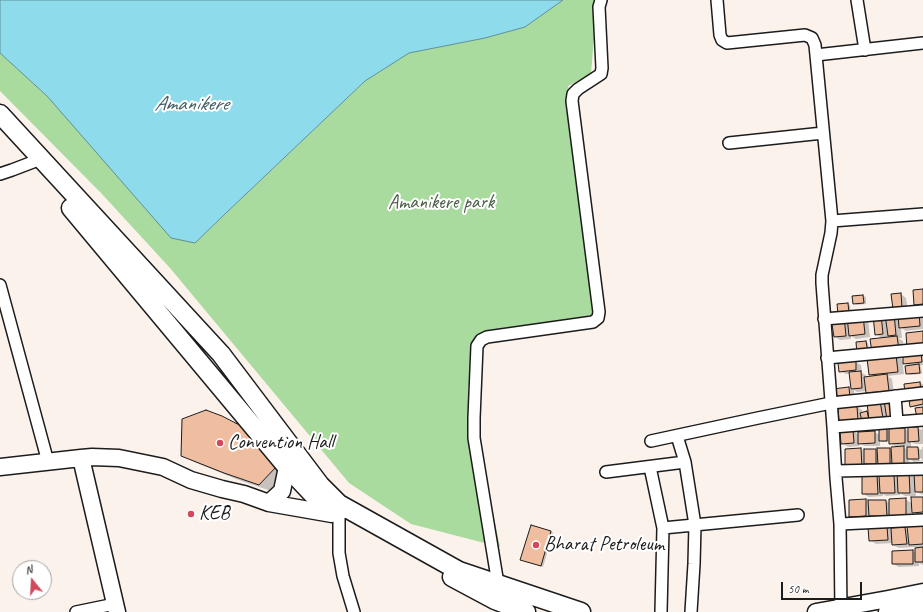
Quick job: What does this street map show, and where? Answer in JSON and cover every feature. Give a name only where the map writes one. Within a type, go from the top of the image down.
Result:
[{"type":"main road","points":[[0,114],[287,467],[339,514],[495,600],[526,612]]},
{"type":"main road","points":[[0,128],[21,148],[36,159],[221,354],[320,485],[339,504],[339,514]]},
{"type":"main road","points":[[0,468],[92,457],[119,458],[164,466],[191,480],[244,494],[269,503],[339,514],[459,571],[581,612]]},
{"type":"main road","points":[[81,458],[116,608]]},
{"type":"main road","points":[[269,503],[282,491],[287,467]]},
{"type":"main road","points":[[816,612],[840,610],[923,592]]},
{"type":"main road","points":[[887,612],[923,604]]},
{"type":"street","points":[[498,584],[474,438],[477,346],[481,340],[487,337],[592,322],[598,318],[599,312],[572,101],[573,94],[578,89],[601,74],[599,7],[601,0]]},
{"type":"street","points":[[717,0],[720,35],[722,40],[727,43],[805,35],[812,38],[815,45],[832,221],[831,233],[822,275],[822,283],[840,524],[840,610]]},
{"type":"street","points":[[857,0],[866,50]]},
{"type":"street","points":[[816,55],[923,43]]},
{"type":"street","points":[[729,143],[823,133]]},
{"type":"street","points":[[0,174],[36,159]]},
{"type":"street","points":[[832,221],[923,214]]},
{"type":"street","points":[[0,285],[48,462]]},
{"type":"street","points":[[824,319],[923,311]]},
{"type":"street","points":[[828,358],[923,349]]},
{"type":"street","points":[[651,441],[831,403],[923,393]]},
{"type":"street","points":[[895,396],[897,422]]},
{"type":"street","points":[[833,427],[923,420]]},
{"type":"street","points":[[677,436],[685,462],[695,525],[691,612]]},
{"type":"street","points":[[606,472],[685,462]]},
{"type":"street","points":[[650,467],[663,528],[661,612]]},
{"type":"street","points":[[836,471],[923,469]]},
{"type":"street","points":[[339,514],[340,553],[343,576],[354,612]]},
{"type":"street","points":[[663,528],[798,514]]},
{"type":"street","points":[[840,524],[923,520]]},
{"type":"street","points":[[76,612],[116,608]]},
{"type":"green space","name":"Amanikere park","points":[[563,0],[597,0],[591,74],[568,86],[603,322],[480,339],[468,389],[500,547],[411,524],[349,483],[170,268],[101,193],[0,91],[0,53],[47,96],[195,243],[365,81],[409,53],[485,38],[525,27]]},
{"type":"water","name":"Amanikere","points":[[0,0],[563,0],[525,27],[485,38],[409,53],[365,81],[195,243],[171,238],[47,96],[0,53]]},
{"type":"building","points":[[923,289],[923,304],[914,305],[913,290]]},
{"type":"building","points":[[901,293],[902,308],[893,309],[891,294]]},
{"type":"building","points":[[863,295],[864,303],[853,304],[852,296]]},
{"type":"building","points":[[848,303],[849,313],[838,314],[837,304]]},
{"type":"building","points":[[919,312],[920,326],[899,328],[898,314]]},
{"type":"building","points":[[894,313],[896,335],[888,336],[885,314]]},
{"type":"building","points":[[881,314],[883,334],[875,335],[873,315]]},
{"type":"building","points":[[863,315],[865,334],[849,336],[847,316]]},
{"type":"building","points":[[844,316],[846,336],[834,337],[831,318]]},
{"type":"building","points":[[923,331],[923,347],[907,349],[906,333]]},
{"type":"building","points":[[897,336],[899,350],[872,353],[870,339]]},
{"type":"building","points":[[866,341],[868,353],[857,354],[856,342]]},
{"type":"building","points":[[921,353],[922,362],[903,364],[903,355]]},
{"type":"building","points":[[896,355],[898,372],[869,375],[867,358]]},
{"type":"building","points":[[856,361],[856,370],[839,372],[838,363]]},
{"type":"building","points":[[919,364],[920,373],[906,374],[905,366]]},
{"type":"building","points":[[861,371],[862,388],[851,389],[849,372]]},
{"type":"building","points":[[887,374],[889,391],[866,393],[864,377]]},
{"type":"building","points":[[920,382],[921,392],[905,393],[904,384]]},
{"type":"building","points":[[849,387],[850,398],[834,400],[833,389]]},
{"type":"building","points":[[923,397],[923,404],[910,407],[909,399]]},
{"type":"building","points":[[896,398],[899,418],[887,420],[884,400]]},
{"type":"building","points":[[880,401],[883,418],[869,420],[867,403]]},
{"type":"building","points":[[857,406],[858,421],[839,423],[838,408]]},
{"type":"building","points":[[923,407],[923,417],[917,418],[915,408]]},
{"type":"building","name":"Convention Hall","points":[[206,410],[222,416],[249,430],[277,466],[259,485],[181,456],[182,419]]},
{"type":"building","points":[[867,411],[869,420],[862,421],[860,413]]},
{"type":"building","points":[[908,427],[918,427],[919,441],[908,442]]},
{"type":"building","points":[[889,428],[905,428],[905,443],[889,444]]},
{"type":"building","points":[[879,429],[887,429],[887,441],[879,441]]},
{"type":"building","points":[[853,430],[854,443],[841,444],[840,431]]},
{"type":"building","points":[[875,431],[875,443],[858,444],[858,432]]},
{"type":"building","points":[[904,446],[904,464],[892,464],[891,447]]},
{"type":"building","points":[[907,447],[918,447],[919,459],[907,459]]},
{"type":"building","points":[[861,448],[862,468],[845,468],[845,449]]},
{"type":"building","points":[[877,448],[890,448],[890,466],[878,466]]},
{"type":"building","points":[[864,449],[876,449],[876,464],[864,464]]},
{"type":"building","points":[[897,472],[909,472],[910,493],[898,493]]},
{"type":"building","points":[[923,472],[923,492],[915,492],[914,473]]},
{"type":"building","points":[[862,475],[877,475],[878,494],[862,494]]},
{"type":"building","points":[[879,475],[894,475],[895,493],[880,493]]},
{"type":"building","points":[[911,497],[923,497],[923,512],[912,513]]},
{"type":"building","points":[[906,498],[906,515],[889,516],[889,499]]},
{"type":"building","points":[[866,499],[866,516],[849,517],[849,500]]},
{"type":"building","points":[[868,500],[886,500],[887,516],[869,516]]},
{"type":"building","points":[[531,525],[551,531],[541,566],[520,560]]},
{"type":"building","points":[[923,525],[923,544],[909,545],[907,526]]},
{"type":"building","points":[[887,526],[888,540],[869,541],[868,527]]},
{"type":"building","points":[[905,527],[907,544],[892,545],[891,528]]},
{"type":"building","points":[[923,547],[923,562],[915,562],[915,548]]},
{"type":"building","points":[[913,550],[913,564],[892,564],[892,551]]},
{"type":"place","name":"Convention Hall","points":[[220,443]]},
{"type":"place","name":"KEB","points":[[191,514]]},
{"type":"place","name":"Bharat Petroleum","points":[[536,545]]}]
